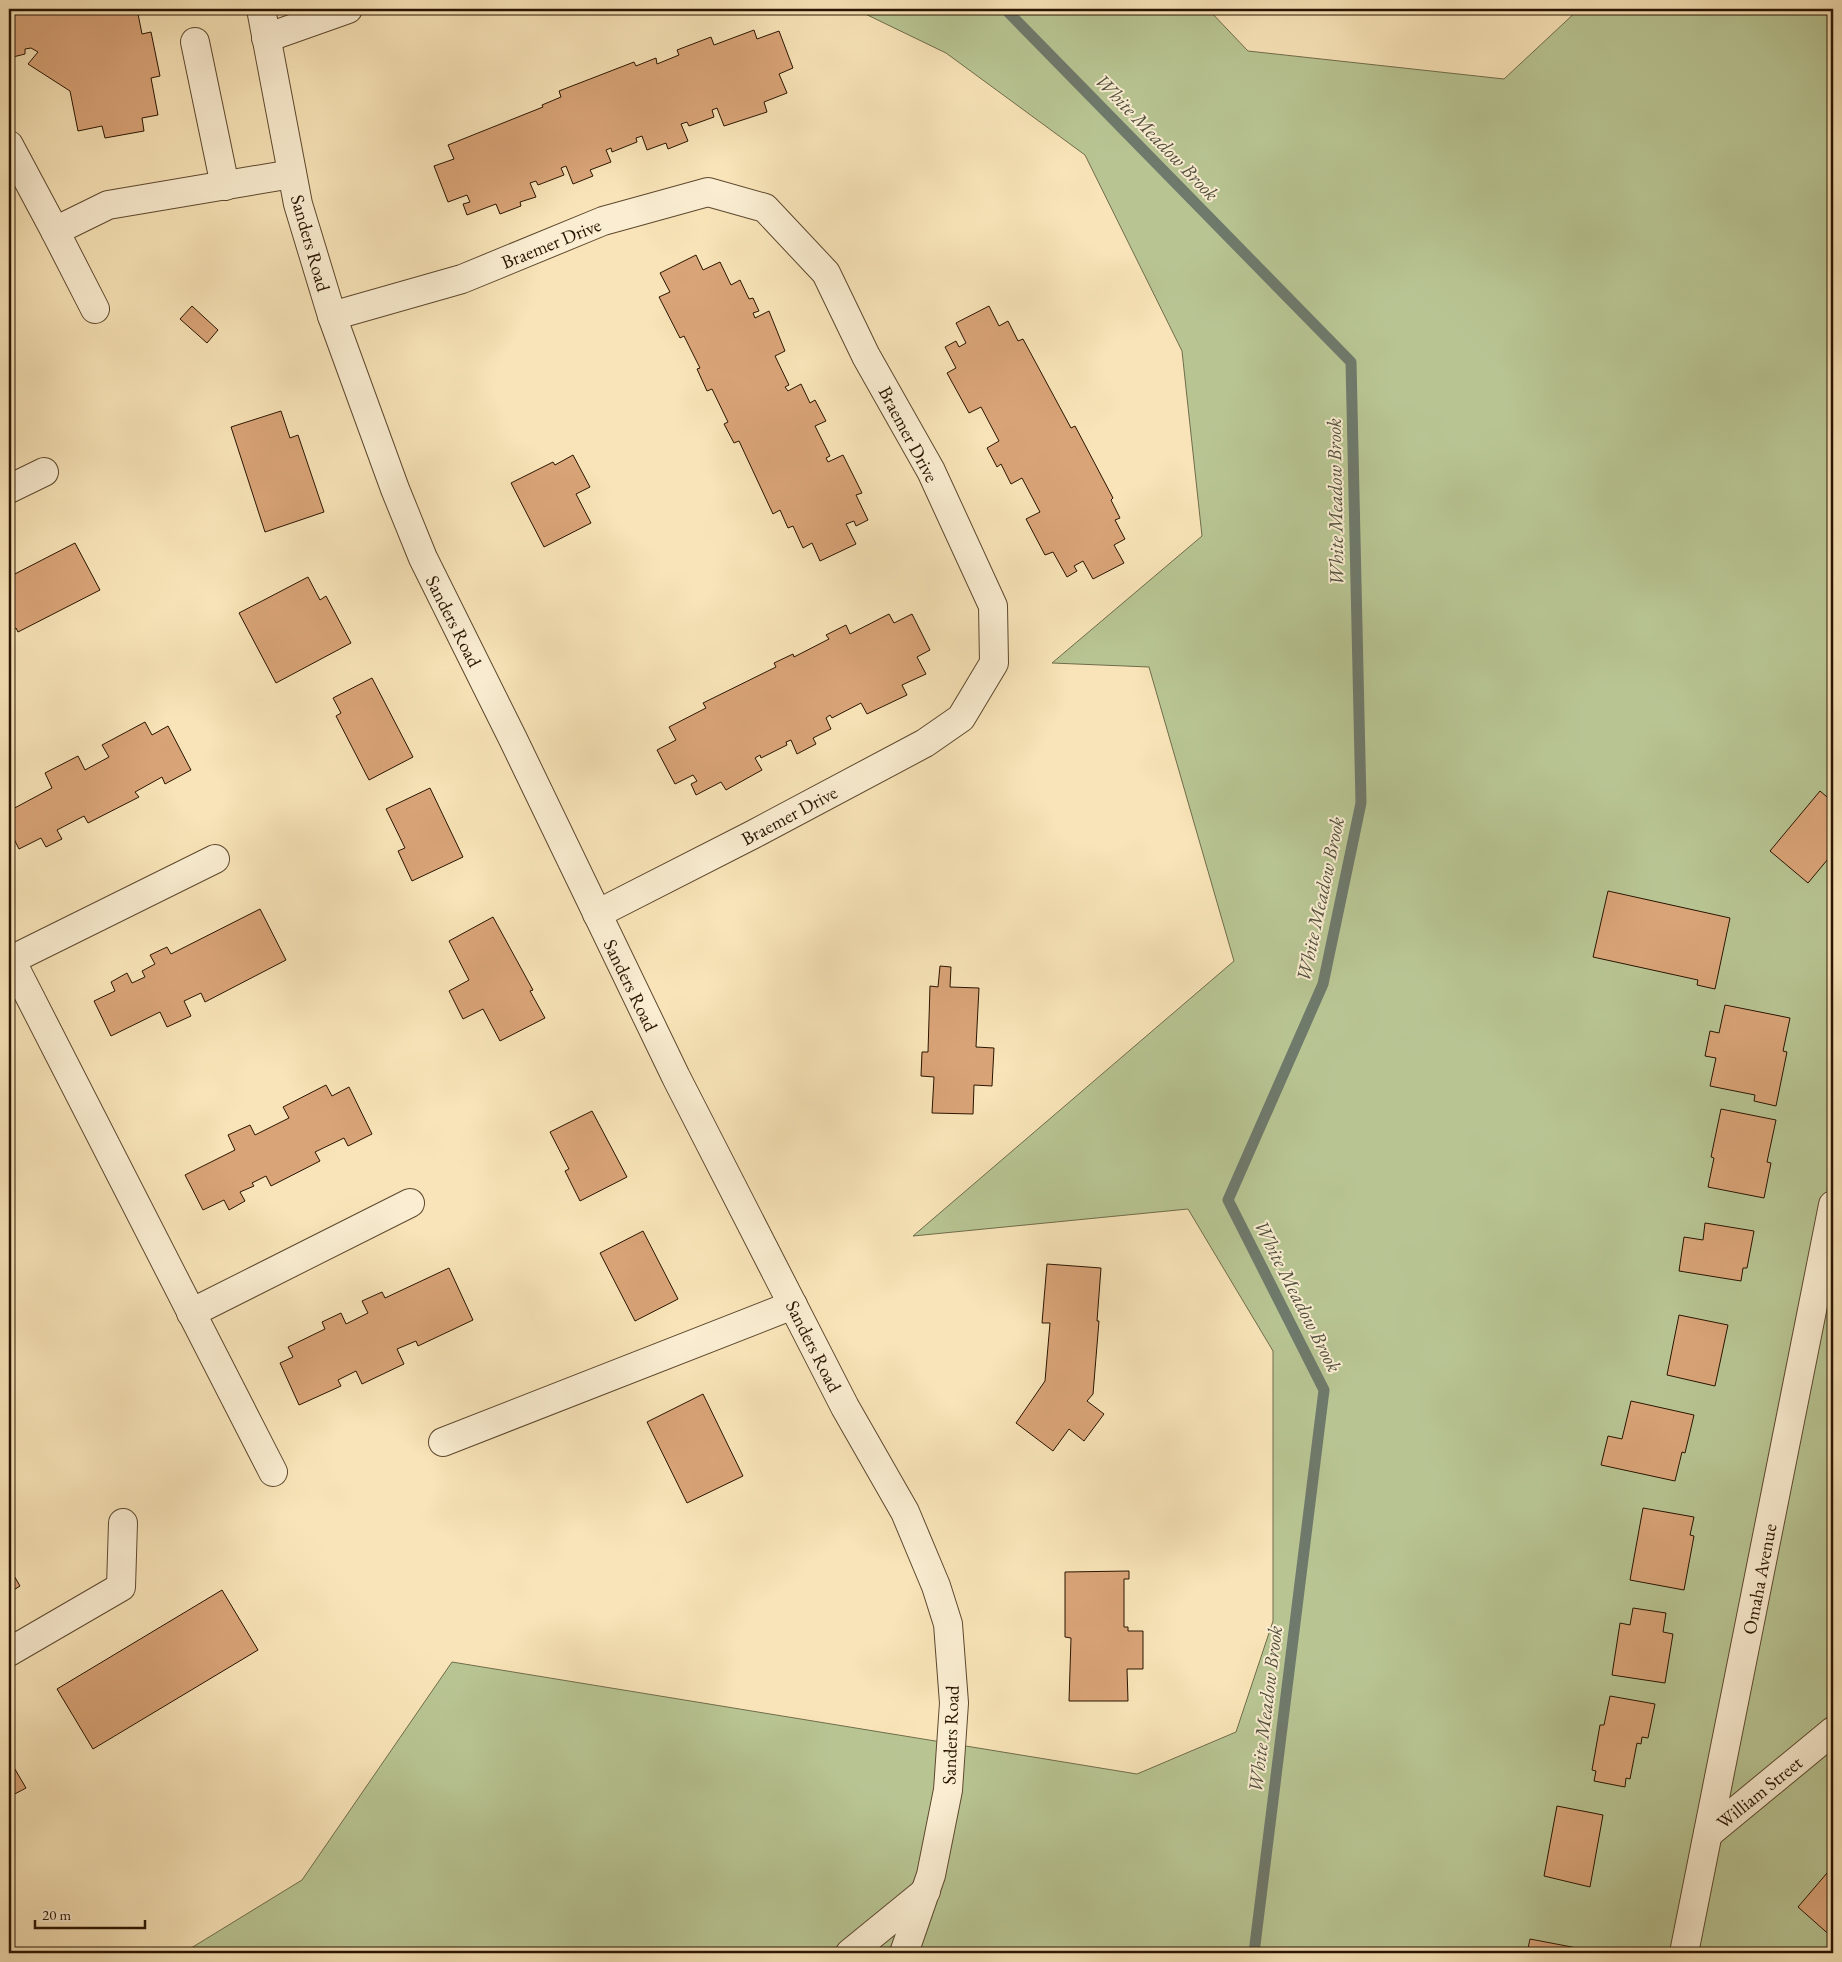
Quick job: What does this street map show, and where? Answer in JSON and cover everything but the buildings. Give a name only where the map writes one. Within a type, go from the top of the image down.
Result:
[{"type":"street","name":"Sanders Road","points":[[261,9],[298,204],[332,316],[395,489],[423,558],[676,1077],[845,1407],[905,1512],[936,1586],[948,1624],[954,1703],[948,1790],[931,1875],[904,1953]]},
{"type":"street","points":[[266,38],[348,9]]},
{"type":"street","points":[[195,42],[225,186]]},
{"type":"street","points":[[9,145],[55,231],[94,310]]},
{"type":"street","points":[[55,231],[108,205],[292,174]]},
{"type":"street","name":"Braemer Drive","points":[[332,316],[462,279],[603,221],[708,192],[765,208],[826,273],[866,356],[931,472],[993,606],[994,663],[961,718],[925,743],[752,835],[597,914]]},
{"type":"street","points":[[9,490],[44,472]]},
{"type":"street","points":[[215,859],[10,958],[273,1472]]},
{"type":"street","points":[[191,1313],[410,1203]]},
{"type":"street","name":"Omaha Avenue","points":[[1684,1953],[1833,1205]]},
{"type":"street","points":[[443,1442],[793,1305]]},
{"type":"street","points":[[9,1652],[120,1587],[123,1523]]},
{"type":"street","name":"William Street","points":[[1708,1834],[1833,1731]]},
{"type":"street","points":[[850,1953],[926,1891]]},
{"type":"green space","points":[[855,9],[1208,9],[1248,51],[1504,79],[1579,9],[1833,9],[1833,1953],[183,1953],[302,1880],[452,1662],[1137,1774],[1236,1732],[1273,1621],[1273,1351],[1188,1209],[913,1236],[1234,961],[1149,667],[1052,663],[1202,536],[1182,351],[1085,155],[946,53]]},
{"type":"waterway","name":"White Meadow Brook","points":[[1005,9],[1351,362],[1361,803],[1323,984],[1228,1200],[1324,1390],[1254,1953]]}]
